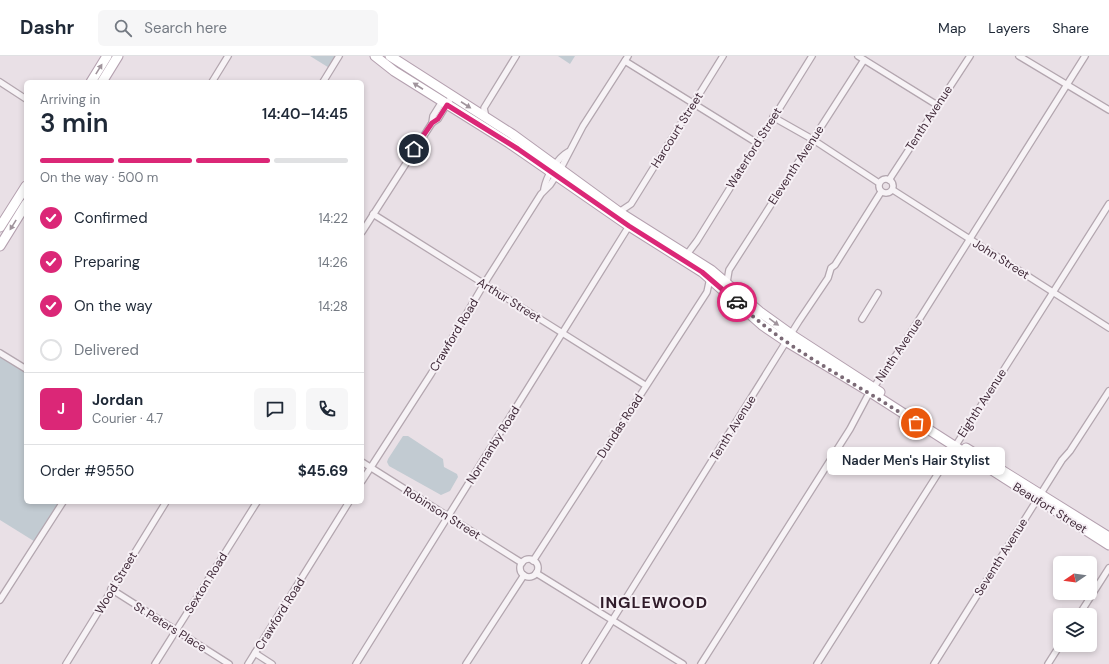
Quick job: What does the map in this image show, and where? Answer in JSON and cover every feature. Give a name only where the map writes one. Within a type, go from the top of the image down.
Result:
[{"type":"main road","points":[[92,80],[107,56]]},
{"type":"main road","points":[[103,80],[118,56]]},
{"type":"main road","name":"Beaufort Street","points":[[375,56],[399,63],[512,134],[556,171],[629,222],[714,276]]},
{"type":"main road","name":"Beaufort Street","points":[[390,56],[445,103],[556,171],[619,212],[629,222]]},
{"type":"main road","points":[[0,227],[24,189]]},
{"type":"main road","points":[[0,246],[24,207]]},
{"type":"main road","name":"Beaufort Street","points":[[685,257],[696,260],[760,312],[789,338],[872,390],[955,445],[1109,536]]},
{"type":"main road","name":"Beaufort Street","points":[[1039,496],[1109,545]]},
{"type":"street","points":[[213,80],[228,56]]},
{"type":"street","points":[[324,80],[339,56]]},
{"type":"street","points":[[486,118],[484,108],[516,56]]},
{"type":"street","name":"Harcourt Street","points":[[619,212],[631,204],[723,56]]},
{"type":"street","name":"Waterford Street","points":[[685,257],[812,56]]},
{"type":"street","points":[[858,56],[937,106]]},
{"type":"street","name":"Tenth Avenue","points":[[889,180],[970,56]]},
{"type":"street","points":[[1019,56],[1109,110]]},
{"type":"street","name":"Ninth Avenue","points":[[701,664],[847,434],[872,390],[903,345],[1085,56]]},
{"type":"street","points":[[627,59],[757,143]]},
{"type":"street","name":"Crawford Road","points":[[364,478],[431,374],[484,284],[544,189],[550,185],[556,171],[567,159],[568,152],[627,59]]},
{"type":"street","name":"Eleventh Avenue","points":[[724,284],[729,270],[864,60]]},
{"type":"street","points":[[0,82],[24,98]]},
{"type":"street","points":[[364,229],[432,123],[438,119],[450,95]]},
{"type":"street","points":[[773,117],[812,139],[880,183]]},
{"type":"street","points":[[884,179],[889,180],[893,184],[893,190],[887,194],[881,192],[879,187],[880,183],[884,179]]},
{"type":"street","name":"John Street","points":[[893,190],[969,240],[1109,328]]},
{"type":"street","name":"Tenth Avenue","points":[[584,664],[828,278],[831,268],[835,265],[881,192]]},
{"type":"street","name":"Harcourt Street","points":[[629,222],[631,204]]},
{"type":"street","name":"Eighth Avenue","points":[[818,664],[955,445],[1109,204]]},
{"type":"street","name":"Arthur Street","points":[[373,214],[645,385]]},
{"type":"street","name":"Normanby Road","points":[[356,664],[449,516],[629,222]]},
{"type":"street","points":[[696,241],[694,249],[696,260]]},
{"type":"street","points":[[714,276],[729,270]]},
{"type":"street","name":"Dundas Road","points":[[533,561],[645,385],[707,292],[714,276]]},
{"type":"street","points":[[707,292],[724,284]]},
{"type":"street","points":[[862,319],[878,293]]},
{"type":"street","points":[[0,353],[24,368]]},
{"type":"street","name":"Seventh Avenue","points":[[934,664],[1039,496],[1109,391]]},
{"type":"street","name":"Robinson Street","points":[[364,464],[522,563]]},
{"type":"street","points":[[0,600],[62,504]]},
{"type":"street","name":"Wood Street","points":[[66,664],[165,504]]},
{"type":"street","name":"Sexton Road","points":[[155,664],[256,504]]},
{"type":"street","name":"Crawford Road","points":[[248,664],[348,504]]},
{"type":"street","points":[[527,560],[533,561],[537,565],[536,573],[531,576],[524,575],[520,569],[522,563],[527,560]]},
{"type":"street","points":[[1083,608],[1109,568]]},
{"type":"street","points":[[536,573],[682,664]]},
{"type":"street","points":[[466,664],[524,575]]},
{"type":"street","name":"St Peters Place","points":[[111,589],[228,664]]},
{"type":"street","points":[[1048,664],[1056,652]]},
{"type":"street","points":[[256,653],[272,664]]},
{"type":"shaded area","points":[[310,56],[339,56],[331,69]]},
{"type":"shaded area","points":[[558,56],[575,56],[570,64]]},
{"type":"shaded area","points":[[0,353],[24,368],[24,504],[62,504],[37,543],[0,520]]},
{"type":"shaded area","points":[[403,436],[408,436],[443,459],[444,467],[457,474],[458,477],[450,491],[441,495],[389,466],[387,462],[388,459]]},
{"type":"way so far","points":[[737,302],[762,325],[787,342],[838,375],[870,392],[916,423]]},
{"type":"place","name":"Nader Men's Hair Stylist","points":[[916,423]]},
{"type":"district","name":"INGLEWOOD","points":[[654,602]]},
{"type":"route","points":[[414,149],[432,123],[438,119],[447,105],[538,162],[629,226],[702,272],[716,282],[737,302]]}]
